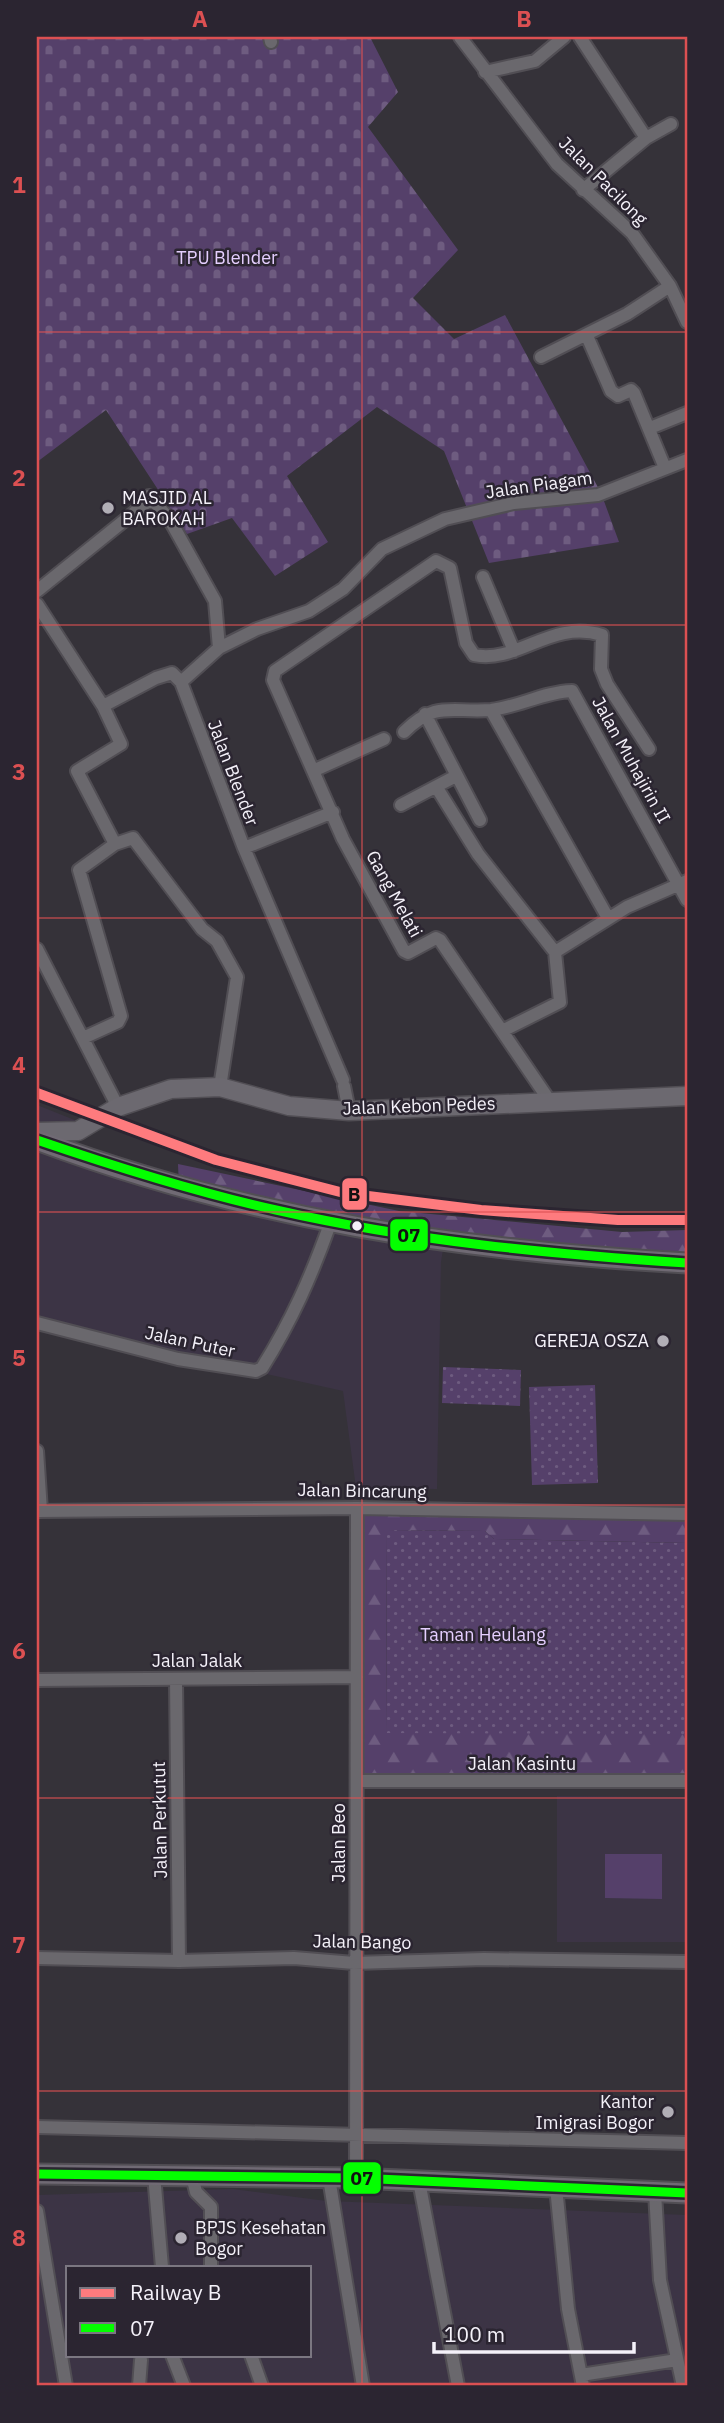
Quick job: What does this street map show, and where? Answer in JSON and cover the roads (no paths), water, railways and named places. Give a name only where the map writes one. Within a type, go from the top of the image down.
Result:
[{"type":"main road","name":"Jalan Kebon Pedes","points":[[37,1132],[78,1131],[118,1107],[171,1089],[220,1087],[289,1106],[349,1111],[549,1100],[687,1096]]},
{"type":"main road","points":[[78,1131],[78,1150],[87,1159]]},
{"type":"main road","points":[[37,1140],[149,1180],[328,1230],[493,1248],[687,1263]]},
{"type":"main road","points":[[37,2174],[356,2178],[687,2193]]},
{"type":"street","name":"Jalan Pacilong","points":[[460,37],[557,163],[632,233],[670,286],[687,322]]},
{"type":"street","points":[[485,72],[535,61],[564,37]]},
{"type":"street","points":[[580,37],[646,138]]},
{"type":"street","points":[[583,190],[646,138],[671,124]]},
{"type":"street","points":[[541,357],[587,336],[670,286]]},
{"type":"street","points":[[587,336],[611,391],[618,396],[631,390],[634,393],[665,468]]},
{"type":"street","points":[[650,428],[687,413]]},
{"type":"street","name":"Jalan Piagam","points":[[219,648],[257,629],[309,611],[343,589],[382,549],[445,519],[514,503],[598,495],[687,460]]},
{"type":"street","points":[[37,592],[150,497],[170,520],[215,601],[219,648],[181,682],[172,673],[156,678],[103,706]]},
{"type":"street","name":"Gang Melati","points":[[514,650],[490,658],[474,655],[466,643],[450,568],[436,561],[275,671],[273,680],[315,770],[343,839],[404,951],[408,953],[431,939],[440,940],[549,1100]]},
{"type":"street","points":[[483,577],[514,650],[542,637],[587,631],[601,635],[601,669],[607,684],[649,749]]},
{"type":"street","points":[[37,604],[103,706],[121,744],[77,772],[114,844]]},
{"type":"street","name":"Jalan Blender","points":[[181,682],[244,848],[343,1083],[349,1111]]},
{"type":"street","name":"Jalan Muhajirin II","points":[[491,710],[572,691],[684,882],[687,900]]},
{"type":"street","points":[[404,732],[425,714],[446,708],[491,710],[608,918]]},
{"type":"street","points":[[425,714],[480,820]]},
{"type":"street","points":[[315,770],[384,739]]},
{"type":"street","points":[[401,805],[456,776]]},
{"type":"street","points":[[437,788],[478,854],[555,952],[560,1002],[502,1031]]},
{"type":"street","points":[[244,848],[333,812]]},
{"type":"street","points":[[83,1038],[118,1022],[121,1016],[79,870],[114,844],[133,838],[202,929],[217,941],[237,978],[220,1087]]},
{"type":"street","points":[[555,952],[608,918],[684,882]]},
{"type":"street","points":[[37,949],[118,1107]]},
{"type":"street","name":"Jalan Puter","points":[[37,1323],[178,1360],[256,1371],[262,1368],[305,1294],[328,1230]]},
{"type":"street","points":[[37,1451],[39,1511]]},
{"type":"street","name":"Jalan Bincarung","points":[[39,1511],[357,1508],[687,1514]]},
{"type":"street","name":"Jalan Beo","points":[[356,2178],[354,1962],[357,1508]]},
{"type":"street","name":"Jalan Jalak","points":[[37,1680],[357,1678]]},
{"type":"street","name":"Jalan Perkutut","points":[[176,1679],[179,1961]]},
{"type":"street","name":"Jalan Kasintu","points":[[356,1781],[687,1781]]},
{"type":"street","name":"Jalan Bango","points":[[37,1958],[179,1961],[294,1958],[354,1962],[484,1959],[687,1962]]},
{"type":"street","points":[[37,2127],[687,2143]]},
{"type":"street","points":[[154,2175],[162,2266]]},
{"type":"street","points":[[192,2176],[196,2192],[211,2207],[211,2266]]},
{"type":"street","points":[[329,2178],[363,2386]]},
{"type":"street","points":[[419,2181],[458,2386]]},
{"type":"street","points":[[556,2187],[568,2309],[582,2381],[677,2360]]},
{"type":"street","points":[[654,2192],[660,2280],[683,2386]]},
{"type":"street","points":[[37,2211],[66,2386]]},
{"type":"street","points":[[173,2356],[184,2386]]},
{"type":"street","points":[[251,2356],[262,2386]]},
{"type":"street","points":[[139,2386],[141,2360]]},
{"type":"rail line","name":"B","points":[[37,1093],[216,1160],[344,1193],[481,1210],[618,1220],[687,1220]]},
{"type":"place","name":"MASJID AL BAROKAH","points":[[108,508]]},
{"type":"place","name":"GEREJA OSZA","points":[[663,1341]]},
{"type":"place","name":"Kantor Imigrasi Bogor","points":[[668,2112]]},
{"type":"place","name":"BPJS Kesehatan Bogor","points":[[181,2238]]},
{"type":"park label","name":"TPU Blender","points":[[227,258]]},
{"type":"park label","name":"Taman Heulang","points":[[483,1635]]}]
